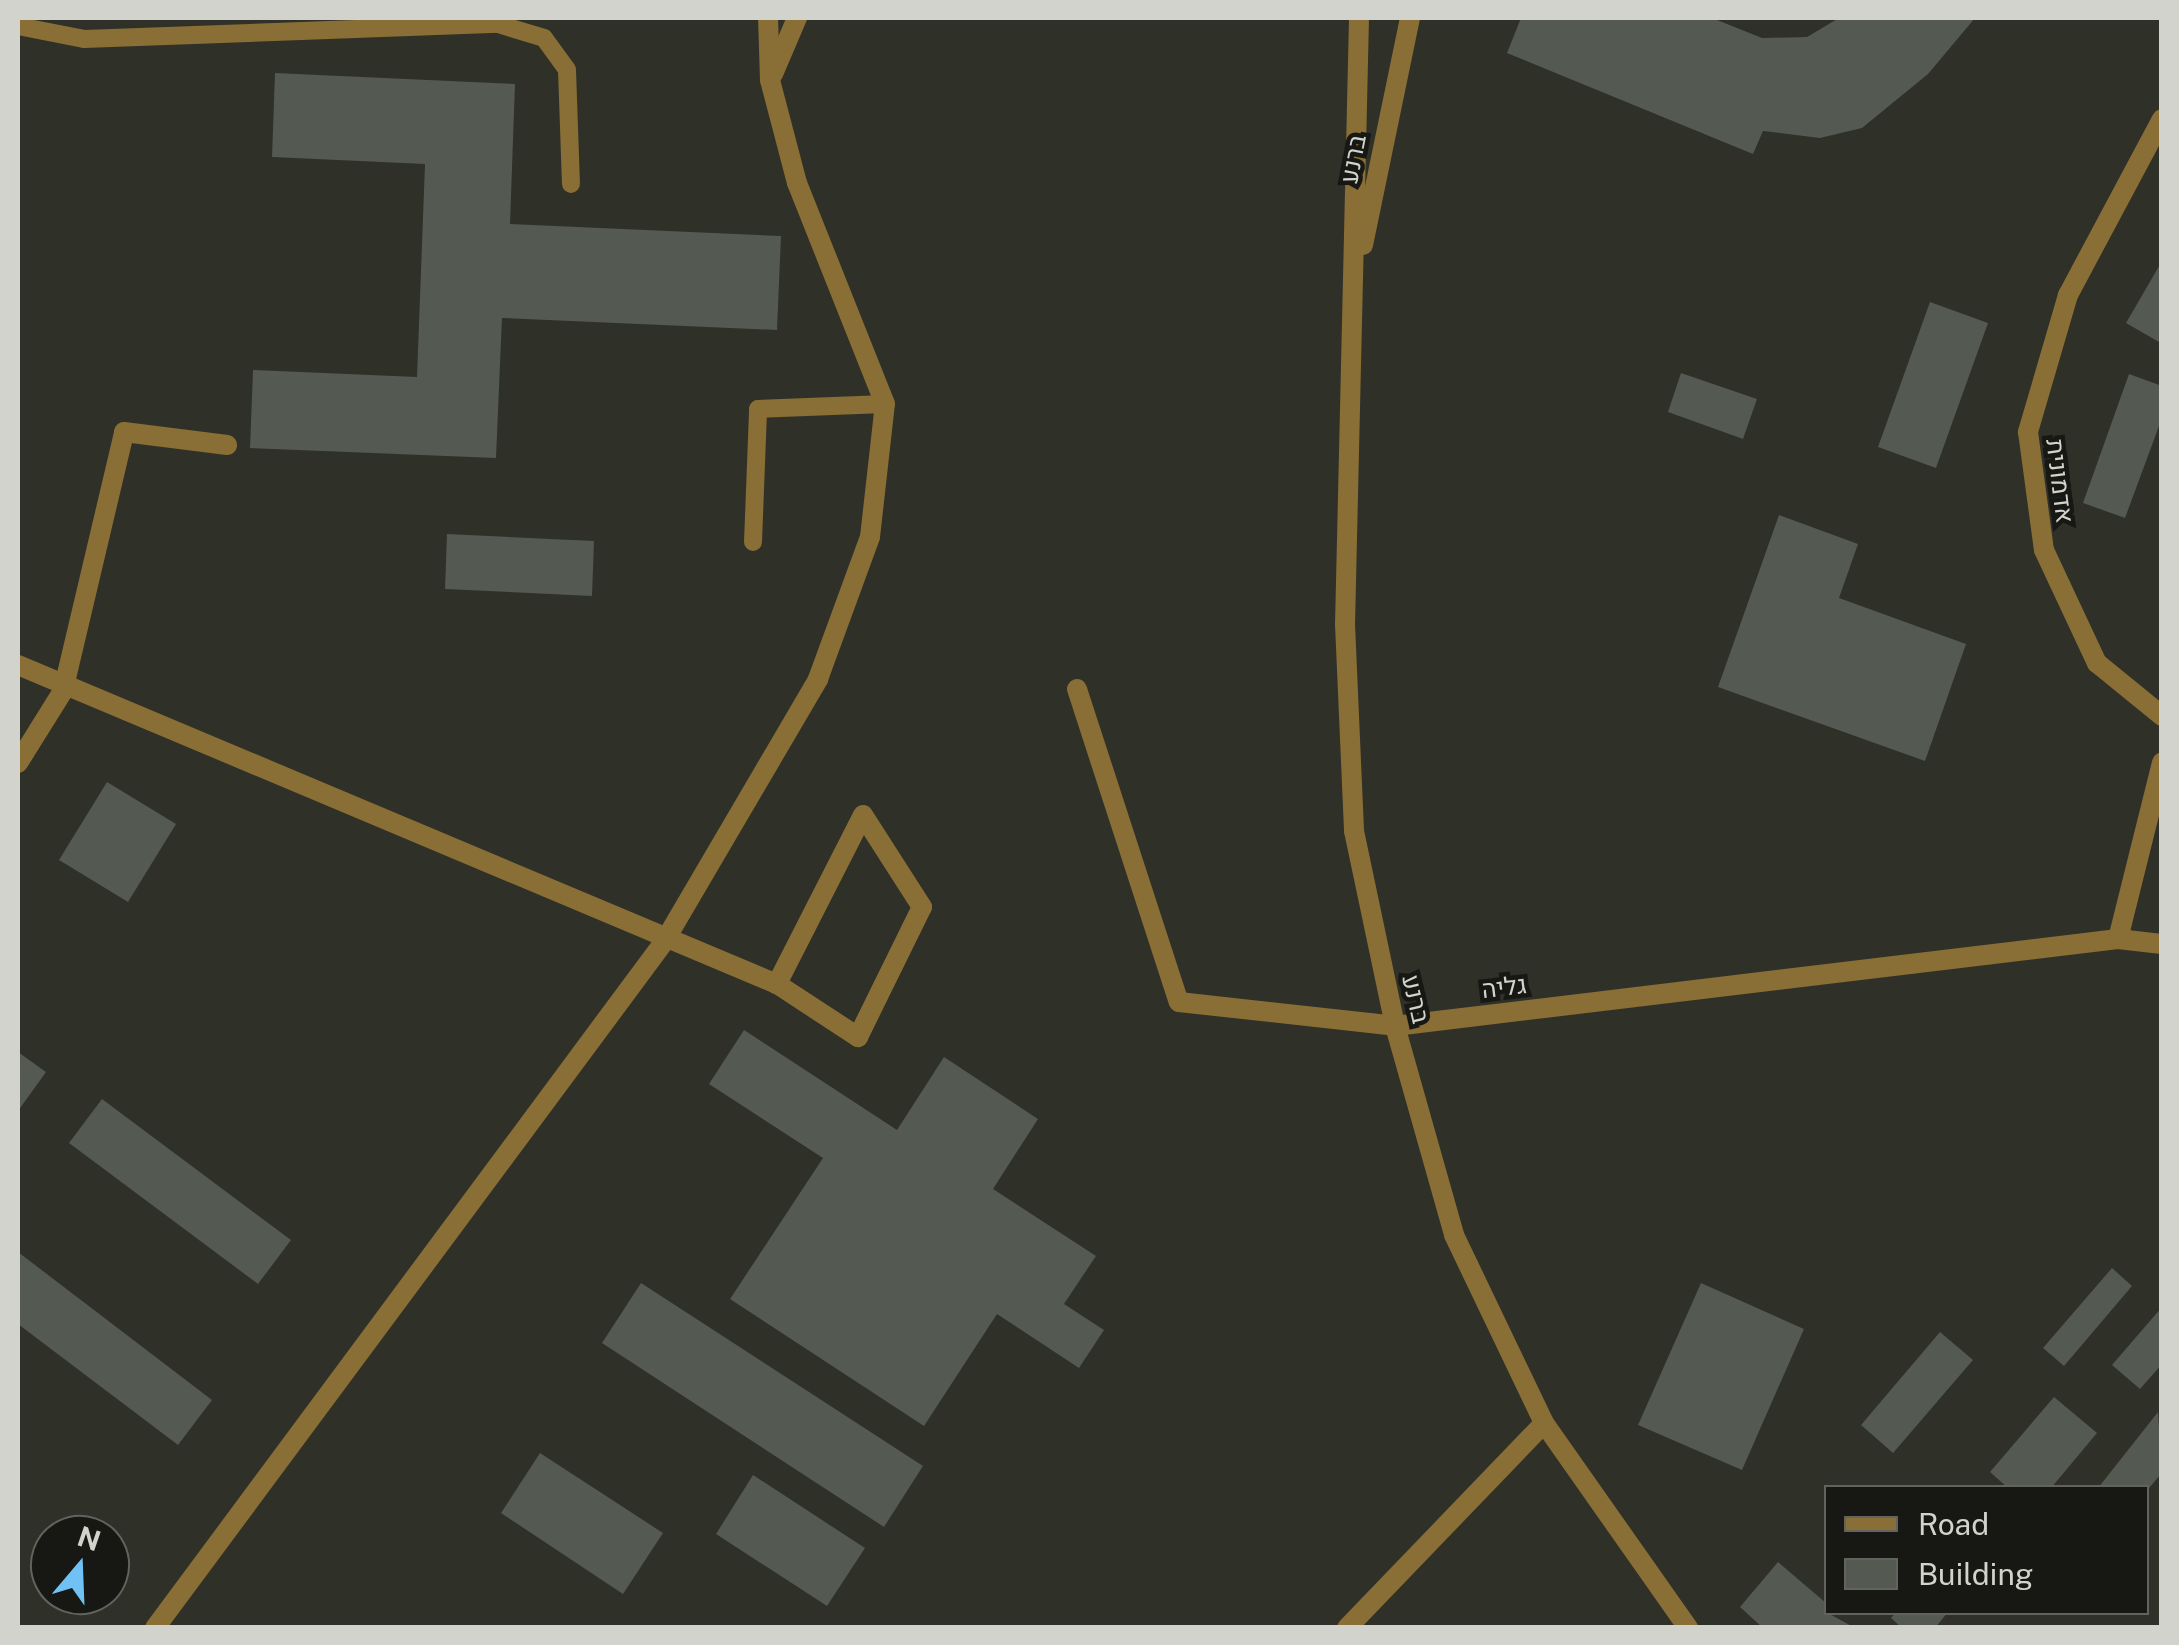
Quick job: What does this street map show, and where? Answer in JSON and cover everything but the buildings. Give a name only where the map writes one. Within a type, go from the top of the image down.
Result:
[{"type":"street","points":[[156,1628],[664,942],[818,679],[870,537],[885,404],[797,183],[770,80],[768,18]]},
{"type":"street","points":[[770,80],[797,18]]},
{"type":"street","name":"ברנע","points":[[1359,18],[1345,624],[1354,831],[1395,1026],[1454,1235],[1544,1423],[1688,1628]]},
{"type":"street","name":"ברנע","points":[[1350,311],[1410,18]]},
{"type":"street","name":"אדמונית","points":[[2162,119],[2068,294],[2028,432],[2044,550],[2096,662],[2162,716]]},
{"type":"street","points":[[18,763],[64,691],[124,432],[227,445]]},
{"type":"street","points":[[18,665],[64,691],[664,942],[776,984],[858,1037],[922,907],[863,816],[776,984]]},
{"type":"street","name":"גליה","points":[[1078,689],[1178,1002],[1395,1026],[2118,939],[2162,944]]},
{"type":"street","points":[[2118,939],[2162,762]]},
{"type":"street","points":[[1347,1628],[1544,1423]]},
{"type":"lane","points":[[18,26],[84,39],[498,24],[544,38],[567,70],[571,184]]},
{"type":"lane","points":[[753,542],[758,409],[885,404]]}]
